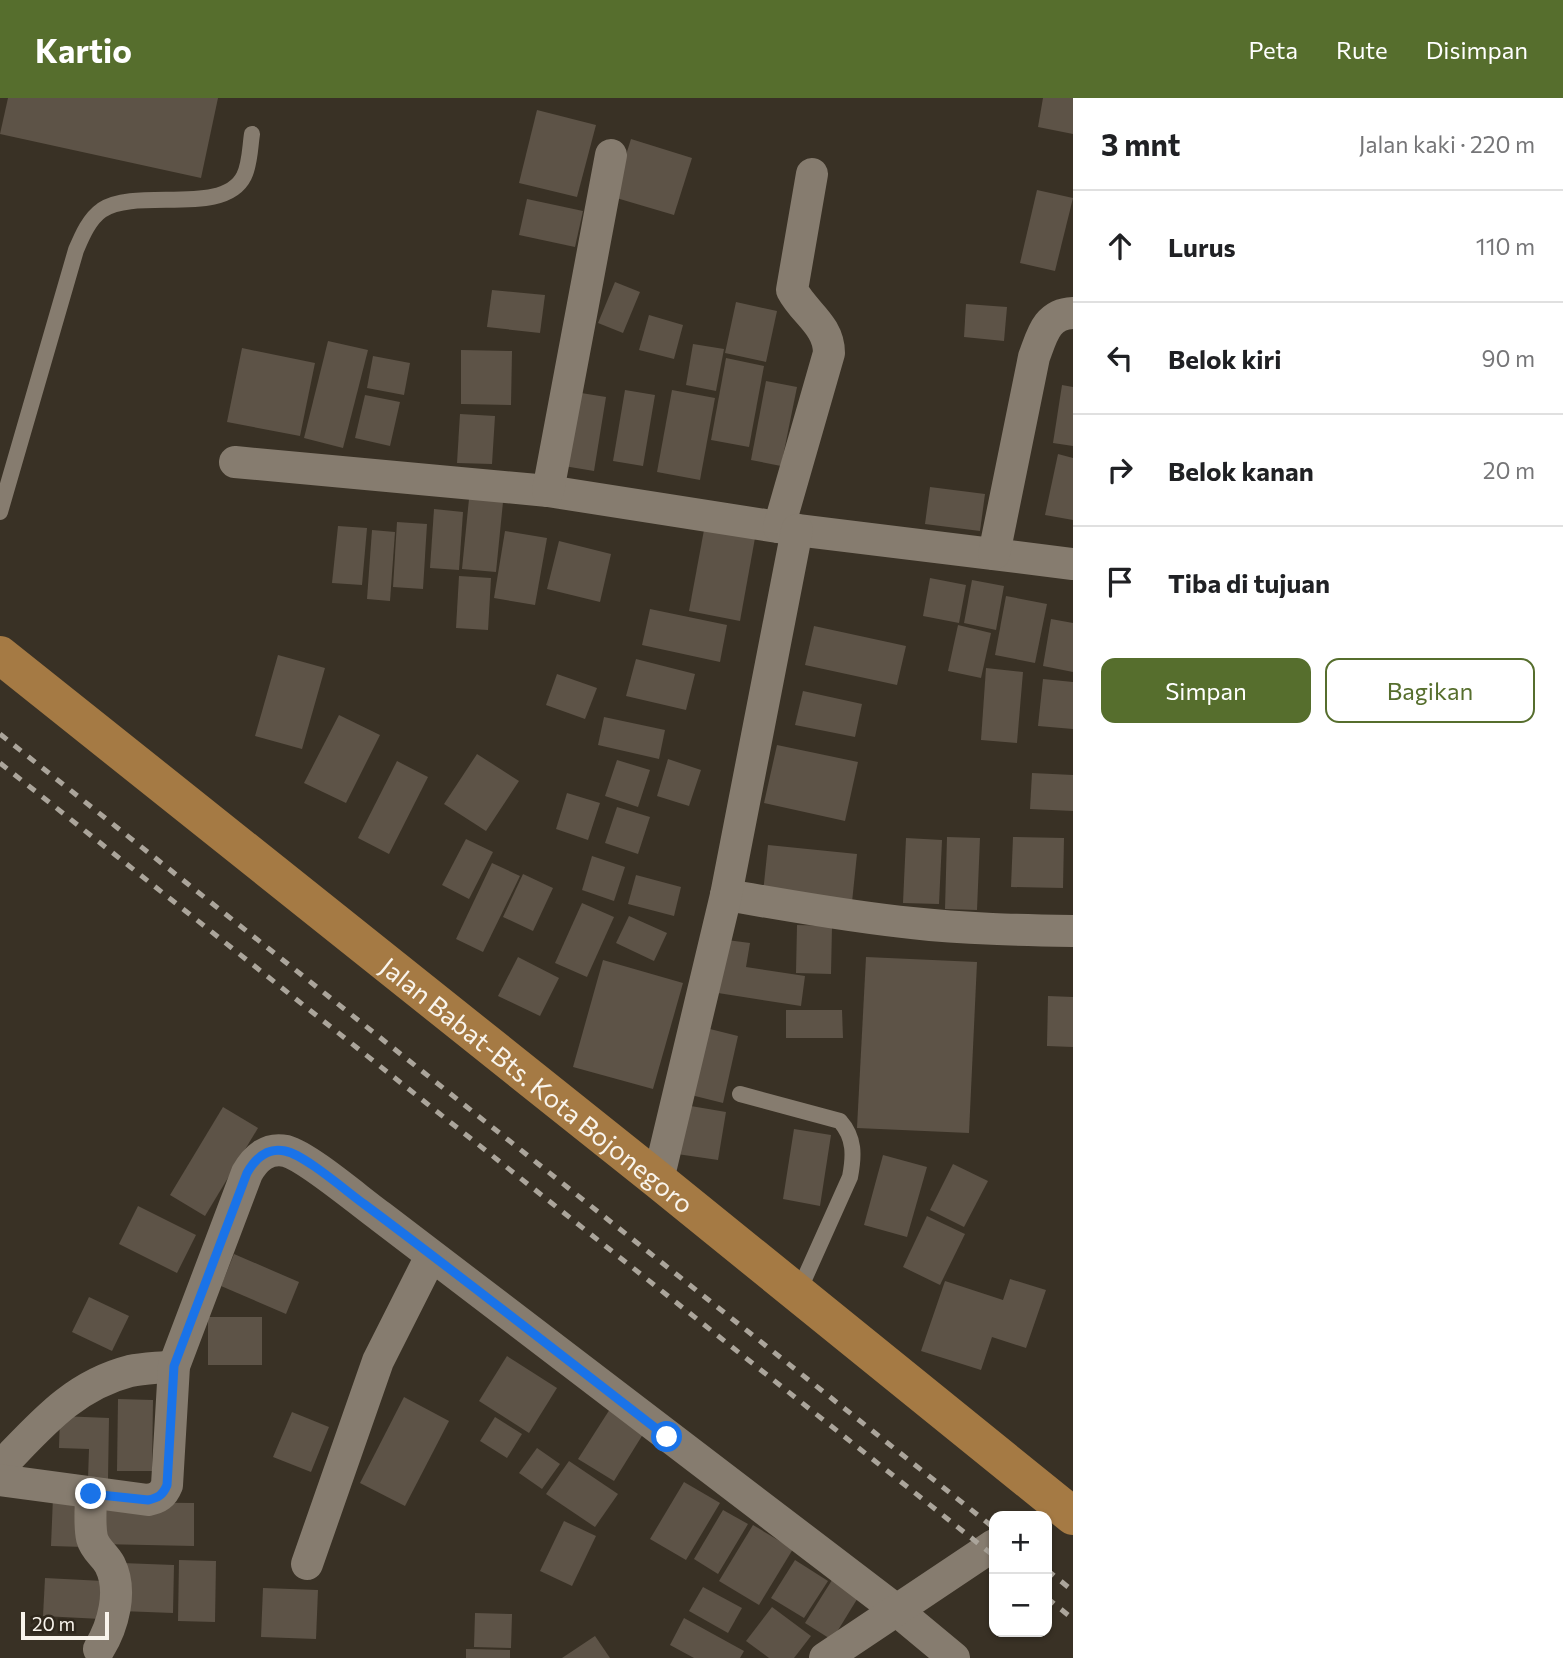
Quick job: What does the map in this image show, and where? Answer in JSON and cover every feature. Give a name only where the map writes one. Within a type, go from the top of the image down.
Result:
[{"type":"highway","name":"Jalan Babat-Bts. Kota Bojonegoro","points":[[0,655],[798,1293],[1054,1511]]},
{"type":"street","points":[[548,491],[611,155]]},
{"type":"street","points":[[658,1180],[726,895],[788,529],[829,353],[829,340],[792,289],[812,174]]},
{"type":"street","points":[[994,554],[1034,358],[1044,330],[1052,318],[1073,313]]},
{"type":"street","points":[[235,462],[548,491],[788,529],[1073,564]]},
{"type":"street","points":[[726,895],[914,924],[984,929],[1073,930]]},
{"type":"street","points":[[0,1480],[148,1500],[156,1499],[164,1492],[167,1485],[174,1366],[247,1173],[255,1158],[284,1151],[302,1159],[432,1256],[895,1609],[954,1658]]},
{"type":"street","points":[[307,1564],[378,1361],[432,1256]]},
{"type":"street","points":[[0,1467],[69,1398],[110,1378],[132,1371],[174,1366]]},
{"type":"street","points":[[91,1494],[92,1536],[96,1549],[111,1567],[116,1592],[111,1624],[99,1649]]},
{"type":"street","points":[[825,1658],[989,1548]]},
{"type":"lane","points":[[0,512],[76,250],[85,229],[100,211],[117,203],[211,197],[234,188],[244,176],[253,134]]},
{"type":"lane","points":[[740,1094],[840,1121],[848,1130],[852,1143],[850,1177],[798,1293]]},
{"type":"building","points":[[8,98],[218,98],[201,178],[0,134]]},
{"type":"building","points":[[1043,98],[1073,98],[1073,134],[1038,127]]},
{"type":"building","points":[[537,110],[596,125],[577,197],[519,183]]},
{"type":"building","points":[[631,139],[692,158],[674,215],[613,197]]},
{"type":"building","points":[[1037,190],[1073,198],[1055,271],[1020,263]]},
{"type":"building","points":[[527,199],[583,211],[575,247],[519,235]]},
{"type":"building","points":[[615,282],[640,292],[623,333],[598,323]]},
{"type":"building","points":[[492,290],[545,295],[540,333],[487,327]]},
{"type":"building","points":[[736,302],[777,311],[766,362],[725,353]]},
{"type":"building","points":[[966,304],[1007,307],[1004,341],[964,337]]},
{"type":"building","points":[[649,315],[683,325],[674,359],[639,350]]},
{"type":"building","points":[[328,341],[368,350],[343,448],[304,438]]},
{"type":"building","points":[[693,344],[724,349],[716,391],[686,385]]},
{"type":"building","points":[[242,348],[315,363],[300,436],[227,422]]},
{"type":"building","points":[[461,350],[512,351],[511,405],[461,404]]},
{"type":"building","points":[[373,356],[410,363],[404,395],[367,388]]},
{"type":"building","points":[[726,358],[764,366],[749,447],[711,440]]},
{"type":"building","points":[[766,381],[797,387],[781,466],[751,460]]},
{"type":"building","points":[[1062,385],[1073,387],[1073,446],[1053,443]]},
{"type":"building","points":[[625,390],[655,395],[643,466],[613,461]]},
{"type":"building","points":[[672,390],[715,398],[700,480],[657,472]]},
{"type":"building","points":[[575,392],[606,397],[594,471],[564,466]]},
{"type":"building","points":[[365,395],[400,402],[390,446],[355,438]]},
{"type":"building","points":[[460,414],[495,416],[492,464],[457,463]]},
{"type":"building","points":[[1058,454],[1073,458],[1073,520],[1045,515]]},
{"type":"building","points":[[930,487],[985,494],[980,531],[925,524]]},
{"type":"building","points":[[469,499],[503,502],[496,572],[462,569]]},
{"type":"building","points":[[434,509],[463,512],[459,570],[430,568]]},
{"type":"building","points":[[397,522],[427,524],[423,589],[393,587]]},
{"type":"building","points":[[338,526],[367,528],[362,585],[332,583]]},
{"type":"building","points":[[372,530],[395,532],[390,601],[367,599]]},
{"type":"building","points":[[704,530],[755,538],[740,621],[689,611]]},
{"type":"building","points":[[505,531],[547,538],[535,605],[494,598]]},
{"type":"building","points":[[559,541],[611,554],[600,602],[547,589]]},
{"type":"building","points":[[459,576],[491,578],[488,630],[456,628]]},
{"type":"building","points":[[930,578],[966,585],[959,623],[923,616]]},
{"type":"building","points":[[972,580],[1004,586],[996,630],[964,623]]},
{"type":"building","points":[[1006,596],[1047,604],[1035,663],[995,655]]},
{"type":"building","points":[[650,609],[727,625],[720,662],[642,645]]},
{"type":"building","points":[[1051,619],[1073,623],[1073,672],[1043,666]]},
{"type":"building","points":[[958,625],[991,633],[981,678],[948,671]]},
{"type":"building","points":[[814,626],[906,646],[897,685],[805,665]]},
{"type":"building","points":[[278,655],[325,668],[302,749],[255,736]]},
{"type":"building","points":[[636,659],[695,674],[686,710],[626,696]]},
{"type":"building","points":[[986,668],[1023,672],[1017,743],[981,740]]},
{"type":"building","points":[[557,674],[597,688],[585,719],[546,705]]},
{"type":"building","points":[[1043,679],[1073,682],[1073,729],[1038,726]]},
{"type":"building","points":[[803,691],[862,704],[855,737],[795,725]]},
{"type":"building","points":[[339,715],[380,735],[346,803],[304,783]]},
{"type":"building","points":[[604,717],[665,730],[659,759],[598,745]]},
{"type":"building","points":[[777,745],[858,762],[845,821],[764,803]]},
{"type":"building","points":[[477,754],[519,781],[486,831],[444,804]]},
{"type":"building","points":[[668,759],[701,770],[689,806],[657,796]]},
{"type":"building","points":[[617,760],[650,770],[638,807],[605,796]]},
{"type":"building","points":[[397,761],[428,777],[389,854],[358,838]]},
{"type":"building","points":[[1032,773],[1073,775],[1073,811],[1030,809]]},
{"type":"building","points":[[567,793],[600,803],[588,840],[556,829]]},
{"type":"building","points":[[617,807],[650,817],[638,854],[605,843]]},
{"type":"building","points":[[947,837],[980,838],[977,910],[945,909]]},
{"type":"building","points":[[1013,837],[1064,838],[1063,888],[1011,887]]},
{"type":"building","points":[[906,838],[942,840],[939,904],[903,903]]},
{"type":"building","points":[[466,839],[493,852],[469,899],[442,885]]},
{"type":"building","points":[[768,845],[857,854],[852,902],[763,893]]},
{"type":"building","points":[[592,856],[625,867],[614,901],[582,890]]},
{"type":"building","points":[[492,863],[520,876],[483,952],[456,939]]},
{"type":"building","points":[[523,874],[553,888],[533,931],[503,917]]},
{"type":"building","points":[[636,875],[681,887],[674,916],[628,904]]},
{"type":"building","points":[[582,903],[614,917],[587,977],[555,963]]},
{"type":"building","points":[[629,916],[667,933],[654,961],[616,943]]},
{"type":"building","points":[[797,925],[832,926],[831,974],[796,973]]},
{"type":"building","points":[[727,940],[750,943],[746,967],[805,976],[801,1006],[718,993]]},
{"type":"building","points":[[518,957],[559,978],[540,1016],[498,996]]},
{"type":"building","points":[[866,957],[977,962],[969,1133],[857,1128]]},
{"type":"building","points":[[603,960],[683,983],[653,1089],[573,1067]]},
{"type":"building","points":[[1048,996],[1073,997],[1073,1047],[1047,1046]]},
{"type":"building","points":[[786,1010],[842,1010],[843,1038],[786,1038]]},
{"type":"building","points":[[706,1028],[738,1036],[723,1103],[691,1095]]},
{"type":"building","points":[[685,1105],[726,1112],[718,1160],[677,1154]]},
{"type":"building","points":[[223,1107],[258,1128],[205,1216],[170,1195]]},
{"type":"building","points":[[794,1129],[831,1135],[820,1206],[783,1199]]},
{"type":"building","points":[[883,1155],[927,1167],[907,1237],[864,1225]]},
{"type":"building","points":[[953,1164],[988,1181],[964,1227],[930,1210]]},
{"type":"building","points":[[138,1206],[196,1235],[177,1273],[119,1244]]},
{"type":"building","points":[[927,1216],[965,1234],[940,1285],[903,1267]]},
{"type":"building","points":[[234,1254],[299,1282],[286,1314],[221,1286]]},
{"type":"building","points":[[1010,1279],[1046,1290],[1026,1348],[992,1337],[981,1370],[921,1351],[945,1281],[1003,1300]]},
{"type":"building","points":[[89,1297],[129,1316],[112,1351],[72,1332]]},
{"type":"building","points":[[208,1317],[262,1317],[262,1365],[208,1365]]},
{"type":"building","points":[[507,1356],[557,1388],[529,1433],[479,1401]]},
{"type":"building","points":[[404,1397],[449,1421],[405,1506],[360,1483]]},
{"type":"building","points":[[118,1399],[153,1400],[152,1471],[117,1471]]},
{"type":"building","points":[[610,1409],[645,1431],[614,1481],[578,1459]]},
{"type":"building","points":[[292,1412],[329,1427],[311,1472],[273,1457]]},
{"type":"building","points":[[60,1416],[109,1418],[108,1479],[88,1479],[89,1449],[59,1448]]},
{"type":"building","points":[[495,1417],[522,1434],[507,1458],[480,1441]]},
{"type":"building","points":[[537,1448],[560,1464],[542,1489],[519,1473]]},
{"type":"building","points":[[569,1461],[618,1494],[595,1527],[546,1494]]},
{"type":"building","points":[[684,1482],[720,1503],[686,1560],[650,1539]]},
{"type":"building","points":[[53,1497],[85,1498],[84,1547],[51,1546]]},
{"type":"building","points":[[100,1502],[194,1503],[194,1546],[99,1544]]},
{"type":"building","points":[[723,1510],[748,1524],[718,1574],[694,1559]]},
{"type":"building","points":[[564,1521],[596,1536],[572,1586],[540,1571]]},
{"type":"building","points":[[753,1525],[793,1549],[759,1605],[719,1581]]},
{"type":"building","points":[[179,1560],[216,1561],[215,1622],[178,1621]]},
{"type":"building","points":[[795,1560],[828,1581],[804,1618],[771,1598]]},
{"type":"building","points":[[122,1563],[174,1565],[173,1613],[121,1611]]},
{"type":"building","points":[[45,1578],[103,1581],[101,1619],[43,1616]]},
{"type":"building","points":[[832,1580],[859,1596],[832,1640],[805,1623]]},
{"type":"building","points":[[703,1587],[742,1608],[728,1633],[689,1611]]},
{"type":"building","points":[[263,1588],[318,1590],[316,1639],[261,1637]]},
{"type":"building","points":[[772,1607],[811,1636],[794,1658],[769,1658],[746,1641]]},
{"type":"building","points":[[475,1613],[512,1614],[511,1648],[474,1647]]},
{"type":"building","points":[[684,1618],[744,1651],[740,1658],[694,1658],[670,1645]]},
{"type":"building","points":[[595,1636],[610,1658],[562,1658]]},
{"type":"building","points":[[466,1649],[510,1650],[510,1658],[466,1658]]},
{"type":"railway","points":[[0,734],[989,1524]]},
{"type":"railway","points":[[0,763],[989,1552]]},
{"type":"railway","points":[[1052,1574],[1073,1591]]},
{"type":"railway","points":[[1052,1602],[1073,1619]]},
{"type":"route","points":[[91,1494],[148,1500],[156,1499],[164,1492],[167,1485],[174,1366],[247,1173],[255,1158],[284,1151],[302,1159],[380,1216],[667,1437]]}]
